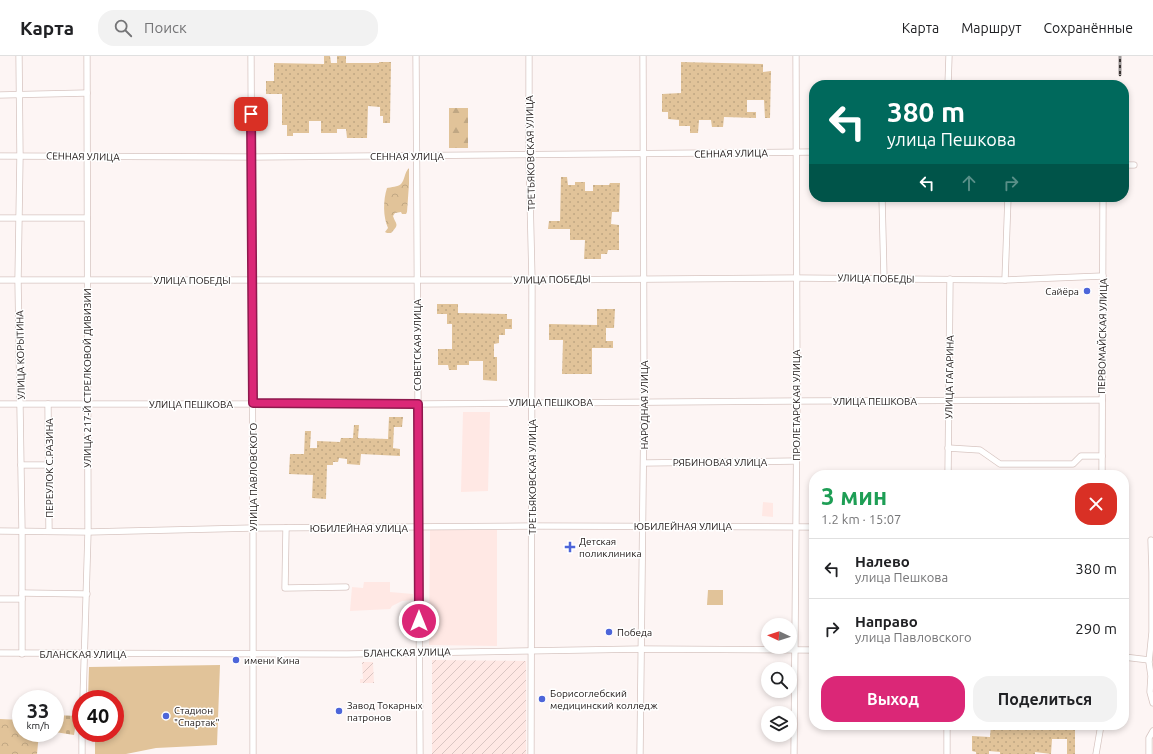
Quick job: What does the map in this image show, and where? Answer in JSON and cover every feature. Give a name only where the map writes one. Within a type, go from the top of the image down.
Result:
[{"type":"street","name":"УЛИЦА КОРЫТИНА","points":[[19,56],[20,156],[18,280],[21,404],[22,654]]},
{"type":"street","name":"УЛИЦА 217-Й СТРЕЛКОВОЙ ДИВИЗИИ","points":[[84,690],[88,532],[87,56]]},
{"type":"street","name":"УЛИЦА ПАВЛОВСКОГО","points":[[251,56],[254,653],[253,754]]},
{"type":"street","name":"СОВЕТСКАЯ УЛИЦА","points":[[416,56],[420,754]]},
{"type":"street","name":"ТРЕТЬЯКОВСКАЯ УЛИЦА","points":[[529,56],[529,155],[532,280],[531,754]]},
{"type":"street","name":"НАРОДНАЯ УЛИЦА","points":[[640,754],[644,462],[643,56]]},
{"type":"street","name":"ПРОЛЕТАРСКАЯ УЛИЦА","points":[[796,56],[796,618]]},
{"type":"street","points":[[948,80],[949,56]]},
{"type":"street","points":[[0,95],[87,93]]},
{"type":"street","name":"СЕННАЯ УЛИЦА","points":[[0,156],[251,157],[809,152]]},
{"type":"street","points":[[1129,165],[1134,165]]},
{"type":"street","points":[[882,202],[884,278]]},
{"type":"street","points":[[1005,280],[1008,202]]},
{"type":"street","name":"ПЕРВОМАЙСКАЯ УЛИЦА","points":[[1102,470],[1103,202]]},
{"type":"street","points":[[0,218],[87,218]]},
{"type":"street","name":"УЛИЦА ПОБЕДЫ","points":[[0,280],[532,280],[644,278],[884,278],[1005,280],[1103,276]]},
{"type":"street","name":"УЛИЦА ГАГАРИНА","points":[[948,470],[950,279]]},
{"type":"street","name":"УЛИЦА ПЕШКОВА","points":[[0,404],[418,404],[797,400],[1102,400]]},
{"type":"street","name":"ПЕРЕУЛОК С.РАЗИНА","points":[[48,404],[49,531]]},
{"type":"street","points":[[948,448],[980,450],[1000,464],[1073,464],[1081,456],[1102,456]]},
{"type":"street","name":"РЯБИНОВАЯ УЛИЦА","points":[[644,462],[796,461]]},
{"type":"street","points":[[21,465],[49,465]]},
{"type":"street","name":"ЮБИЛЕЙНАЯ УЛИЦА","points":[[0,531],[88,532],[253,528],[532,526],[809,527]]},
{"type":"street","points":[[286,528],[285,588],[346,587]]},
{"type":"street","points":[[1151,540],[1152,611],[1149,660],[1151,676],[1150,692],[1153,703]]},
{"type":"street","points":[[0,599],[22,596],[87,594]]},
{"type":"street","name":"БЛАНСКАЯ УЛИЦА","points":[[0,653],[347,654],[532,650],[761,650]]},
{"type":"street","name":"БЛАНСКАЯ УЛИЦА","points":[[797,650],[809,650]]},
{"type":"street","name":"ПРОЛЕТАРСКАЯ УЛИЦА","points":[[794,754],[796,654]]},
{"type":"street","points":[[1129,656],[1149,660]]},
{"type":"street","points":[[947,730],[947,754]]},
{"type":"street","points":[[1096,754],[1100,730]]},
{"type":"street","points":[[1149,754],[1149,738],[1153,731]]},
{"type":"street","points":[[82,742],[82,754]]},
{"type":"shaded area","points":[[463,412],[490,412],[488,491],[461,492]]},
{"type":"shaded area","points":[[763,502],[773,503],[773,517],[762,516]]},
{"type":"shaded area","points":[[430,530],[497,530],[497,646],[429,645]]},
{"type":"shaded area","points":[[364,582],[390,582],[390,592],[413,594],[413,600],[402,601],[392,606],[390,609],[350,611],[352,587],[363,588]]},
{"type":"shaded area","points":[[432,660],[526,661],[526,754],[432,754]]},
{"type":"shaded area","points":[[362,662],[373,662],[374,683],[360,683],[360,679],[363,679]]},
{"type":"green space","points":[[324,56],[330,56],[331,63],[337,63],[337,56],[346,56],[346,63],[391,62],[390,123],[383,123],[383,116],[380,116],[380,107],[368,106],[367,138],[347,138],[346,129],[337,129],[337,133],[321,133],[321,121],[309,121],[309,133],[293,133],[293,136],[287,136],[287,125],[282,125],[282,94],[266,94],[266,81],[274,81],[274,63],[324,64]]},
{"type":"green space","points":[[681,62],[763,64],[763,72],[771,71],[770,118],[765,118],[764,100],[747,100],[747,112],[756,112],[756,118],[724,117],[723,127],[712,127],[711,120],[699,120],[698,133],[690,133],[690,126],[679,126],[679,120],[668,119],[668,112],[662,112],[662,94],[681,93]]},
{"type":"green space","points":[[449,108],[468,108],[468,148],[449,148]]},
{"type":"green space","points":[[409,168],[407,212],[406,214],[402,214],[401,212],[395,213],[393,216],[396,223],[396,228],[391,233],[387,233],[385,232],[388,228],[384,208],[387,188],[400,185]]},
{"type":"green space","points":[[561,177],[567,177],[568,185],[575,185],[575,182],[585,182],[585,191],[593,191],[593,185],[620,183],[619,212],[612,212],[611,224],[619,225],[619,250],[608,250],[607,254],[601,254],[601,259],[584,259],[585,240],[570,240],[570,229],[548,229],[549,221],[560,221]]},
{"type":"green space","points":[[437,304],[458,304],[458,313],[507,314],[507,319],[512,319],[512,329],[505,329],[505,335],[499,335],[499,343],[494,344],[494,357],[497,357],[497,381],[483,380],[483,361],[469,361],[469,365],[457,365],[457,370],[449,370],[448,365],[438,365],[438,349],[452,349],[452,324],[447,324],[447,314],[437,314]]},
{"type":"green space","points":[[597,309],[615,309],[614,328],[606,328],[606,341],[613,341],[613,348],[592,348],[592,374],[562,374],[563,340],[549,340],[549,324],[597,325]]},
{"type":"green space","points":[[389,417],[403,417],[402,427],[394,427],[393,448],[400,449],[400,456],[361,454],[360,465],[347,464],[347,459],[339,458],[338,462],[333,462],[333,465],[327,465],[326,499],[312,498],[313,475],[289,474],[290,454],[304,454],[305,431],[311,431],[310,448],[317,448],[317,441],[340,442],[341,438],[353,438],[354,425],[359,425],[358,438],[388,439]]},
{"type":"green space","points":[[708,590],[723,590],[723,605],[707,605]]},
{"type":"green space","name":"Стадион \"Спартак\"","points":[[220,665],[217,745],[156,748],[126,754],[95,754],[95,742],[124,742],[124,690],[88,690],[89,667]]},
{"type":"green space","points":[[64,715],[72,716],[72,735],[64,733]]},
{"type":"green space","points":[[0,719],[12,720],[12,742],[38,742],[37,754],[0,754]]},
{"type":"green space","points":[[991,730],[1075,730],[1075,754],[1067,754],[1067,739],[1052,739],[1051,754],[1035,752],[1035,754],[1000,754],[1000,752],[989,751],[989,754],[976,754],[976,752],[972,751],[972,736],[990,737]]},
{"type":"railway","points":[[1120,56],[1120,75]]},
{"type":"place","name":"Сайёра","points":[[1087,291]]},
{"type":"place","name":"Детская поликлиника","points":[[570,547]]},
{"type":"place","name":"Победа","points":[[609,632]]},
{"type":"place","name":"имени Кина","points":[[236,660]]},
{"type":"place","name":"Борисоглебский медицинский колледж","points":[[542,699]]},
{"type":"place","name":"Завод Токарных патронов","points":[[339,711]]},
{"type":"place","name":"Стадион \"Спартак\"","points":[[166,716]]},
{"type":"route","points":[[251,114],[253,403],[418,404],[419,621]]}]
